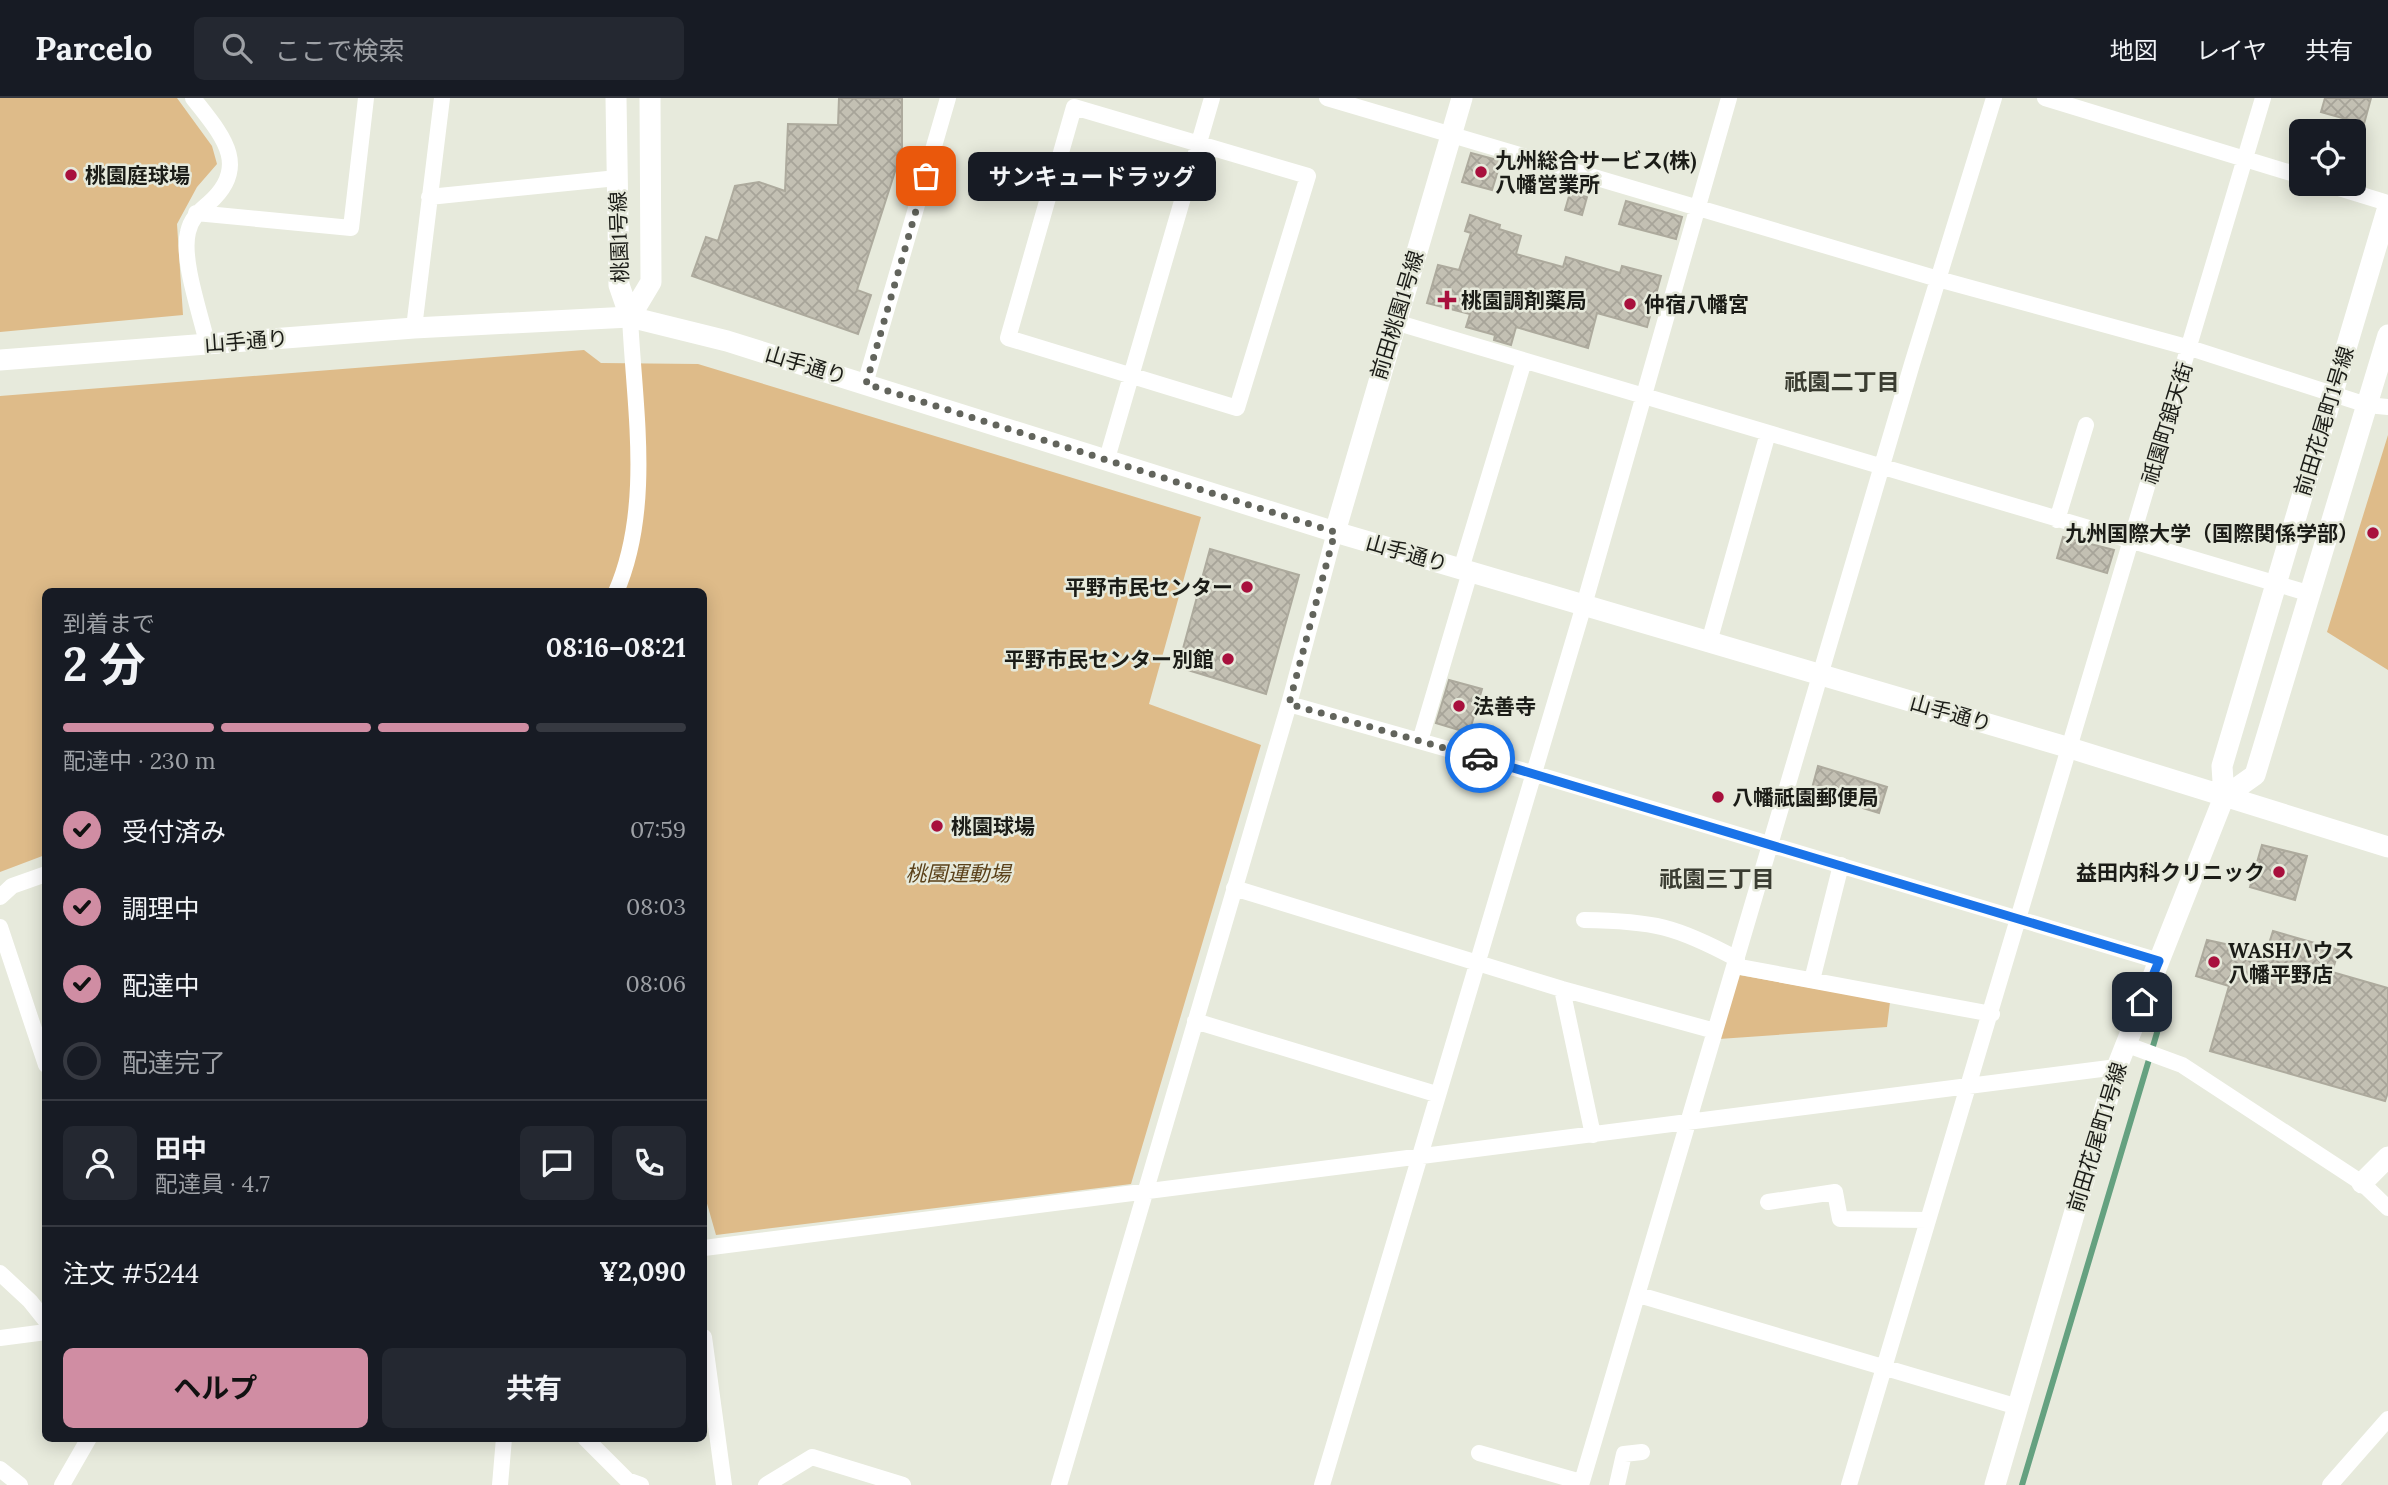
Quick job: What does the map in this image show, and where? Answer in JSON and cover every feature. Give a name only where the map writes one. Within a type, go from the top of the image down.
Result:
[{"type":"street","points":[[193,98],[223,137],[231,158],[229,180],[211,202],[196,213],[187,234],[189,261],[207,344]]},
{"type":"street","points":[[196,213],[351,229],[366,98]]},
{"type":"street","points":[[414,328],[442,98]]},
{"type":"street","name":"桃園1号線","points":[[616,98],[619,285],[630,317]]},
{"type":"street","name":"桃園1号線","points":[[630,317],[651,282],[650,98]]},
{"type":"street","points":[[866,384],[948,98]]},
{"type":"street","points":[[1106,462],[1212,98]]},
{"type":"street","points":[[1331,98],[1450,136],[1938,279],[2190,348],[2377,406]]},
{"type":"street","name":"前田桃園1号線","points":[[1335,532],[1462,98]]},
{"type":"street","points":[[1322,1485],[1436,1094],[1584,605],[1729,98]]},
{"type":"street","points":[[1479,1453],[1581,1483],[1994,98]]},
{"type":"street","points":[[2045,98],[2289,172]]},
{"type":"street","name":"祇園町銀天街","points":[[1850,1485],[2021,919],[2263,98]]},
{"type":"street","points":[[1074,107],[1308,176],[1237,408],[1130,376],[1008,338],[1074,107]]},
{"type":"street","points":[[429,197],[617,178]]},
{"type":"street","points":[[2361,196],[2388,205]]},
{"type":"street","name":"前田花尾町1号線","points":[[1995,1485],[2117,1068],[2143,1050],[2159,961],[2224,797],[2222,766],[2388,205]]},
{"type":"street","points":[[618,588],[627,568],[635,531],[638,469],[630,317]]},
{"type":"street","name":"山手通り","points":[[0,360],[414,328],[630,317],[727,341],[1335,532],[2070,748],[2388,847]]},
{"type":"street","points":[[1395,322],[2311,594]]},
{"type":"street","name":"前田花尾町1号線","points":[[2224,797],[2255,775],[2311,594],[2377,406],[2388,335]]},
{"type":"street","points":[[1420,741],[1524,361]]},
{"type":"street","points":[[2057,520],[2086,425]]},
{"type":"street","points":[[1709,642],[1768,433]]},
{"type":"street","points":[[1059,1485],[1289,704],[1335,532]]},
{"type":"street","points":[[1289,704],[1532,773],[2159,961]]},
{"type":"street","points":[[1812,980],[1841,865]]},
{"type":"street","points":[[0,897],[12,886],[42,875]]},
{"type":"street","points":[[1234,888],[1562,989],[1715,1031]]},
{"type":"street","points":[[1584,920],[1643,921],[1690,934],[1736,962],[1812,980],[1992,1014]]},
{"type":"street","points":[[0,927],[42,1053]]},
{"type":"street","points":[[1562,989],[1593,1135]]},
{"type":"street","points":[[1195,1021],[1436,1094]]},
{"type":"street","points":[[2143,1050],[2182,1065],[2362,1183],[2388,1208]]},
{"type":"street","points":[[707,1248],[2117,1068]]},
{"type":"street","points":[[2362,1183],[2388,1157]]},
{"type":"street","points":[[1768,1202],[1835,1192],[1840,1219],[1928,1220]]},
{"type":"street","points":[[0,1273],[42,1316]]},
{"type":"street","points":[[1639,1295],[2018,1407]]},
{"type":"street","points":[[0,1338],[42,1333]]},
{"type":"street","points":[[707,1359],[724,1485]]},
{"type":"street","points":[[2330,1485],[2388,1419]]},
{"type":"street","points":[[62,1485],[87,1442]]},
{"type":"street","points":[[500,1485],[504,1442]]},
{"type":"street","points":[[589,1442],[627,1480],[641,1485]]},
{"type":"street","points":[[1617,1485],[1624,1454],[1642,1452]]},
{"type":"street","points":[[766,1485],[812,1457],[903,1485]]},
{"type":"street","points":[[0,1469],[20,1485]]},
{"type":"green space","points":[[0,98],[177,98],[212,146],[217,164],[197,187],[177,224],[183,315],[0,332]]},
{"type":"green space","name":"桃園運動場","points":[[584,350],[601,363],[698,364],[1201,517],[1149,704],[1261,745],[1131,1184],[716,1235],[707,1204],[707,588],[42,588],[42,856],[0,872],[0,396]]},
{"type":"green space","name":"九州国際大学（国際関係学部）","points":[[2388,435],[2388,670],[2327,632]]},
{"type":"green space","points":[[1739,975],[1890,1002],[1887,1027],[1719,1039]]},
{"type":"building","points":[[839,98],[902,98],[902,159],[899,159],[857,290],[871,295],[858,334],[692,276],[706,237],[718,241],[735,186],[759,182],[785,191],[788,124],[838,125]]},
{"type":"building","points":[[2325,98],[2371,98],[2365,119],[2346,119],[2321,112]]},
{"type":"building","name":"九州総合サービス(株) 八幡営業所","points":[[1471,153],[1501,161],[1492,190],[1462,182]]},
{"type":"building","points":[[1570,193],[1587,197],[1582,215],[1565,210]]},
{"type":"building","points":[[1626,201],[1682,217],[1676,239],[1619,224]]},
{"type":"building","points":[[1470,215],[1500,225],[1499,229],[1521,236],[1516,254],[1563,267],[1566,257],[1620,273],[1622,266],[1661,276],[1647,327],[1597,313],[1588,348],[1516,327],[1511,345],[1494,340],[1495,335],[1466,327],[1470,314],[1427,303],[1438,265],[1459,270],[1471,233],[1465,231]]},
{"type":"building","points":[[2063,537],[2114,550],[2107,573],[2057,558]]},
{"type":"building","points":[[1210,549],[1299,575],[1266,694],[1178,667]]},
{"type":"building","name":"法善寺","points":[[1449,680],[1482,689],[1469,733],[1436,723]]},
{"type":"building","points":[[1818,766],[1887,787],[1879,813],[1811,792]]},
{"type":"building","name":"益田内科クリニック","points":[[2262,845],[2307,856],[2295,900],[2250,887]]},
{"type":"building","points":[[2273,931],[2339,950],[2332,972],[2388,988],[2388,1092],[2385,1101],[2210,1051],[2229,986],[2196,976],[2207,940],[2266,953]]},
{"type":"waterway","points":[[2022,1485],[2162,1016]]},
{"type":"way so far","points":[[926,176],[866,384],[1106,462],[1335,532],[1289,704],[1480,758]]},
{"type":"place","name":"九州総合サービス(株) 八幡営業所","points":[[1481,172]]},
{"type":"place","name":"桃園庭球場","points":[[71,175]]},
{"type":"place","name":"サンキュードラッグ","points":[[926,176]]},
{"type":"place","name":"桃園調剤薬局","points":[[1447,300]]},
{"type":"place","name":"仲宿八幡宮","points":[[1630,304]]},
{"type":"place","name":"九州国際大学（国際関係学部）","points":[[2373,533]]},
{"type":"place","name":"平野市民センター","points":[[1247,587]]},
{"type":"place","name":"平野市民センター別館","points":[[1228,659]]},
{"type":"place","name":"法善寺","points":[[1459,706]]},
{"type":"place","name":"八幡祇園郵便局","points":[[1718,797]]},
{"type":"place","name":"桃園球場","points":[[937,826]]},
{"type":"place","name":"益田内科クリニック","points":[[2279,872]]},
{"type":"place","name":"WASHハウス 八幡平野店","points":[[2214,962]]},
{"type":"district","name":"祇園二丁目","points":[[1842,381]]},
{"type":"district","name":"祇園三丁目","points":[[1717,878]]},
{"type":"route","points":[[1480,758],[2159,961],[2142,1002]]}]
